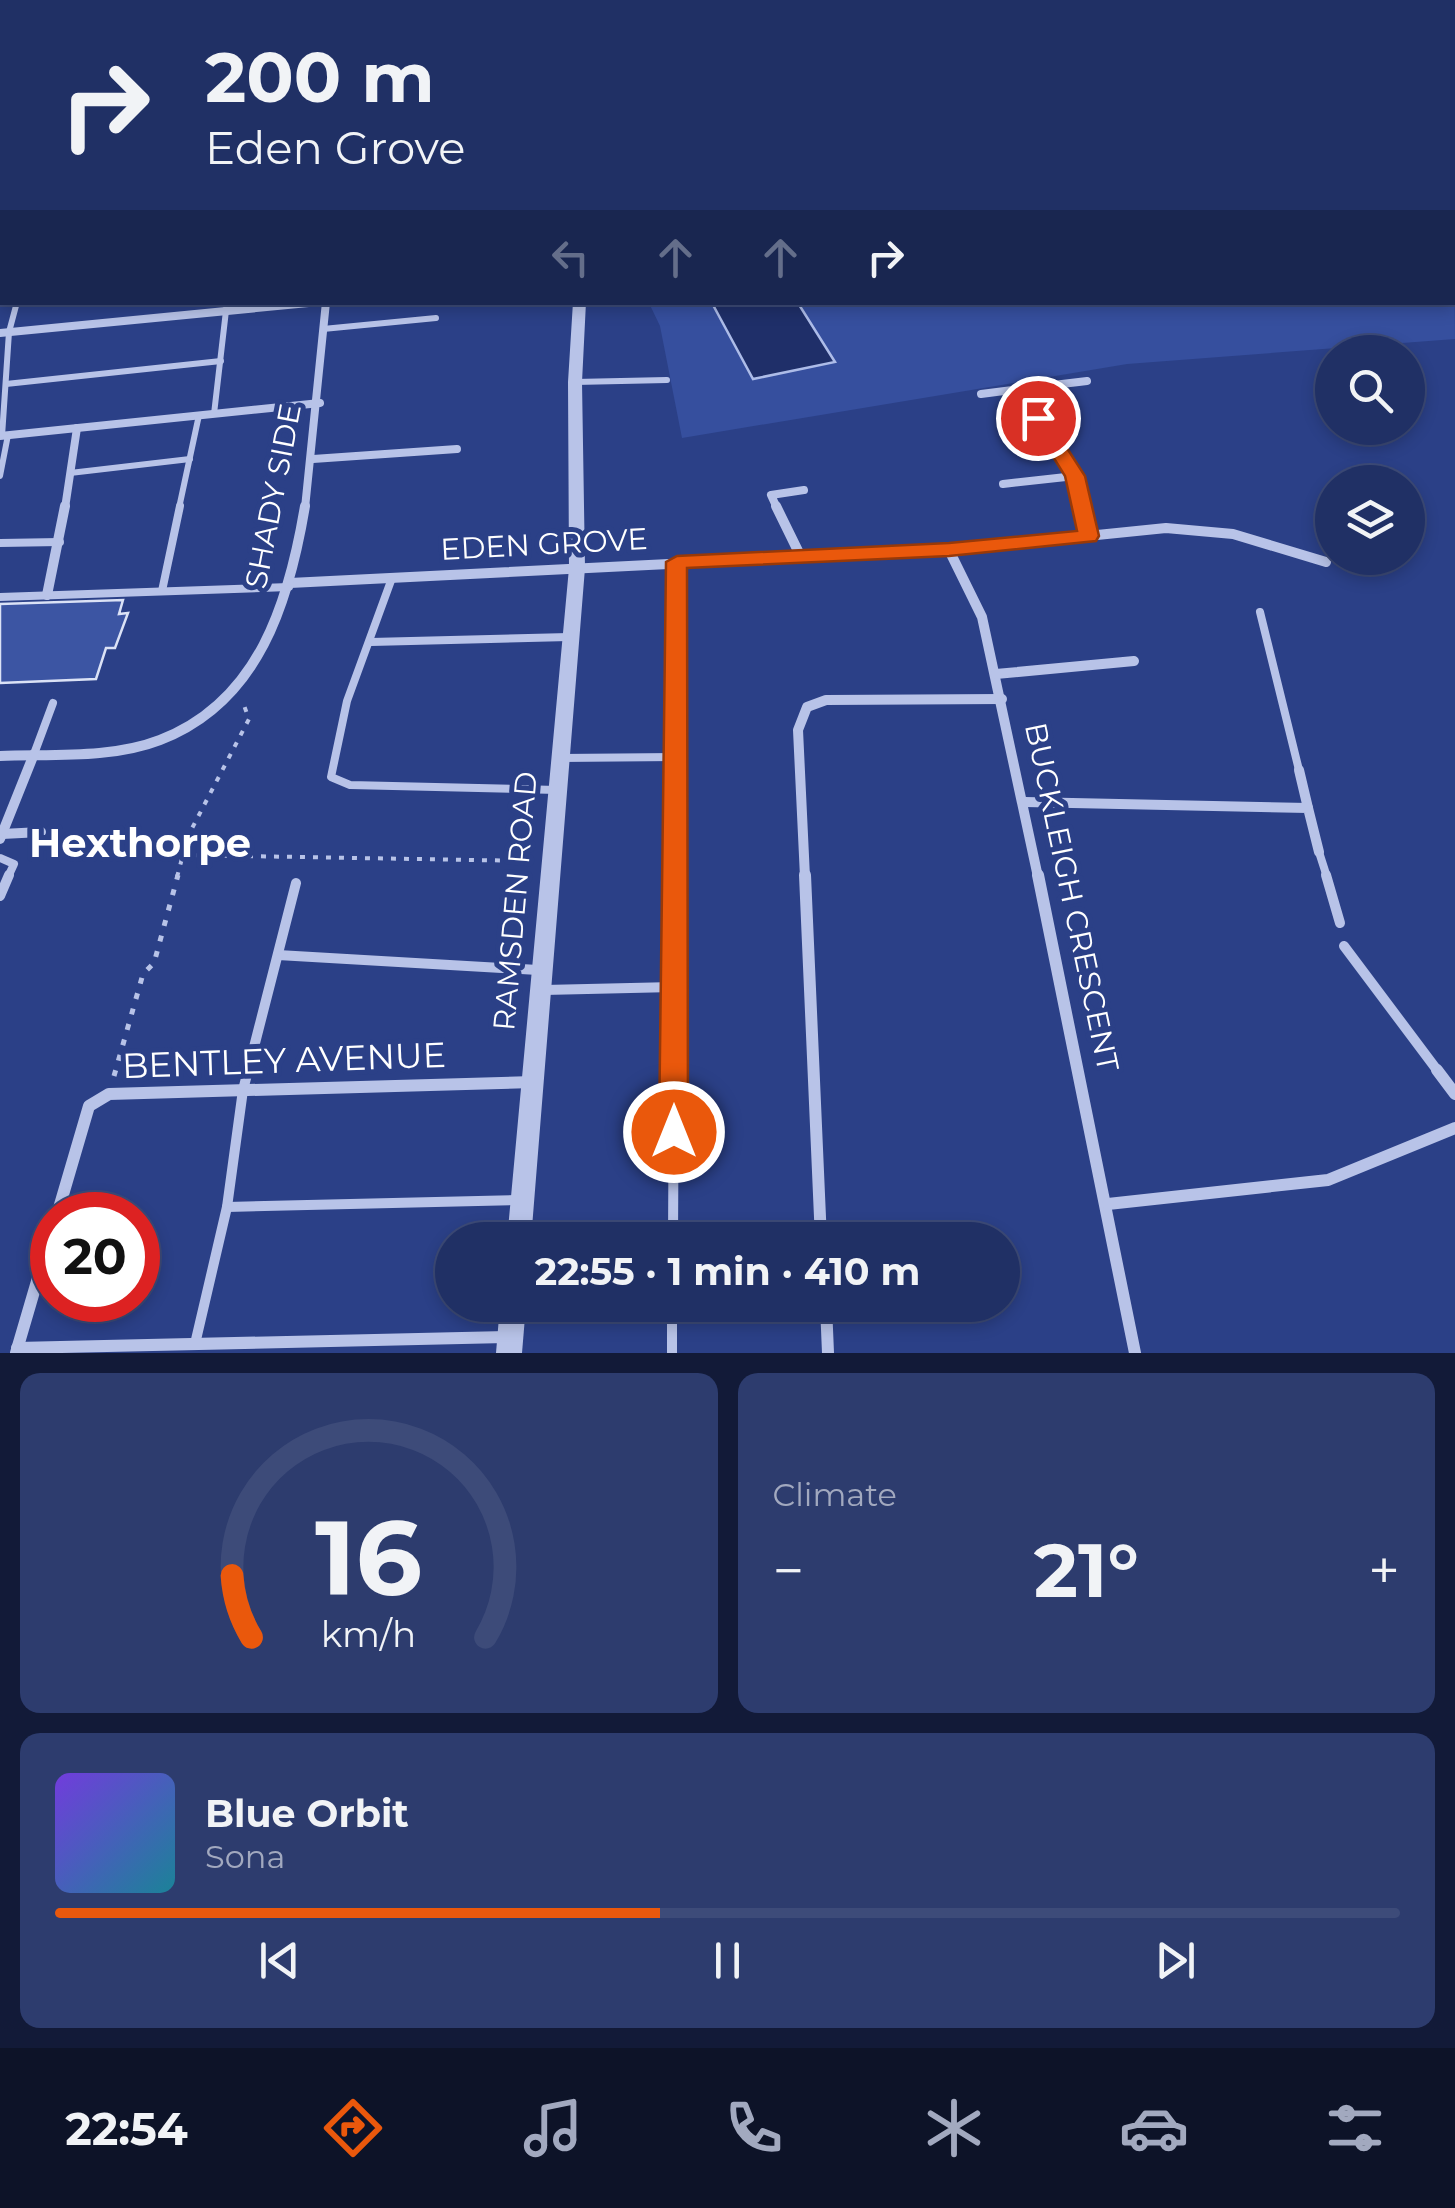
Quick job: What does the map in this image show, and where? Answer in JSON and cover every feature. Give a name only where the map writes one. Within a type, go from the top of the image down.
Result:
[{"type":"street","points":[[4,333],[265,305]]},
{"type":"street","name":"SHADY SIDE","points":[[0,756],[160,740],[225,706],[240,690],[290,585],[320,403],[323,305]]},
{"type":"street","name":"RAMSDEN ROAD","points":[[520,1222],[576,568],[575,382],[580,305]]},
{"type":"street","points":[[981,394],[1087,381]]},
{"type":"street","points":[[1020,390],[1075,476],[1088,536]]},
{"type":"street","points":[[3,436],[320,403]]},
{"type":"street","points":[[47,595],[60,542],[77,428]]},
{"type":"street","points":[[313,459],[457,450]]},
{"type":"street","points":[[1003,484],[1075,476]]},
{"type":"street","points":[[800,555],[771,495],[804,490]]},
{"type":"street","name":"EDEN GROVE","points":[[290,585],[949,550],[1166,528],[1233,534],[1315,558]]},
{"type":"street","points":[[949,550],[982,617],[1002,699]]},
{"type":"street","points":[[996,674],[1134,661]]},
{"type":"street","name":"BUCKLEIGH CRESCENT","points":[[820,1222],[798,730],[807,708],[826,700],[1002,699],[1108,1204],[1135,1353]]},
{"type":"street","points":[[34,754],[1,836],[42,832]]},
{"type":"street","points":[[1299,770],[1319,852]]},
{"type":"street","points":[[1025,802],[1308,808]]},
{"type":"street","points":[[1437,1070],[1455,1094]]},
{"type":"street","name":"BENTLEY AVENUE","points":[[103,1096],[533,1082]]},
{"type":"street","points":[[64,1192],[89,1106],[103,1096]]},
{"type":"street","points":[[1108,1204],[1328,1180],[1455,1128]]},
{"type":"street","points":[[30,1306],[17,1351],[196,1344],[252,1348],[510,1345]]},
{"type":"street","points":[[827,1322],[828,1353]]},
{"type":"lane","points":[[0,476],[6,384],[4,333],[16,305]]},
{"type":"lane","points":[[214,414],[227,307]]},
{"type":"lane","points":[[322,329],[436,318]]},
{"type":"lane","points":[[6,384],[221,361]]},
{"type":"lane","points":[[575,382],[667,380]]},
{"type":"lane","points":[[162,591],[199,415]]},
{"type":"lane","points":[[70,473],[190,459]]},
{"type":"lane","points":[[0,543],[60,542]]},
{"type":"lane","points":[[673,1222],[677,562]]},
{"type":"lane","points":[[392,578],[333,736],[331,778],[337,782],[557,790]]},
{"type":"lane","points":[[0,596],[290,585]]},
{"type":"lane","points":[[1260,612],[1299,770]]},
{"type":"lane","points":[[371,642],[570,637]]},
{"type":"lane","points":[[34,754],[53,703]]},
{"type":"lane","points":[[560,758],[676,758]]},
{"type":"lane","points":[[1319,852],[1340,923]]},
{"type":"lane","points":[[0,858],[14,864],[0,896]]},
{"type":"lane","points":[[196,1344],[227,1208],[244,1090],[296,883]]},
{"type":"lane","points":[[1344,946],[1437,1070]]},
{"type":"lane","points":[[278,955],[541,980],[674,987]]},
{"type":"lane","points":[[227,1208],[522,1200]]},
{"type":"lane","points":[[672,1322],[672,1353]]},
{"type":"path","points":[[103,1096],[143,974],[154,963],[183,855],[202,807],[248,720],[240,690]]},
{"type":"path","points":[[183,855],[551,861]]},
{"type":"shaded area","points":[[650,305],[1455,305],[1455,339],[1425,341],[1425,335],[1315,335],[1315,350],[1127,364],[682,438],[660,326]]},
{"type":"shaded area","points":[[713,305],[799,305],[835,362],[753,379]]},
{"type":"building","points":[[123,600],[119,614],[128,613],[115,648],[106,648],[96,679],[0,683],[0,604]]},
{"type":"district","name":"Hexthorpe","points":[[140,842]]},
{"type":"route","points":[[674,1132],[677,562],[949,550],[1088,536],[1075,476],[1038,418]]}]
